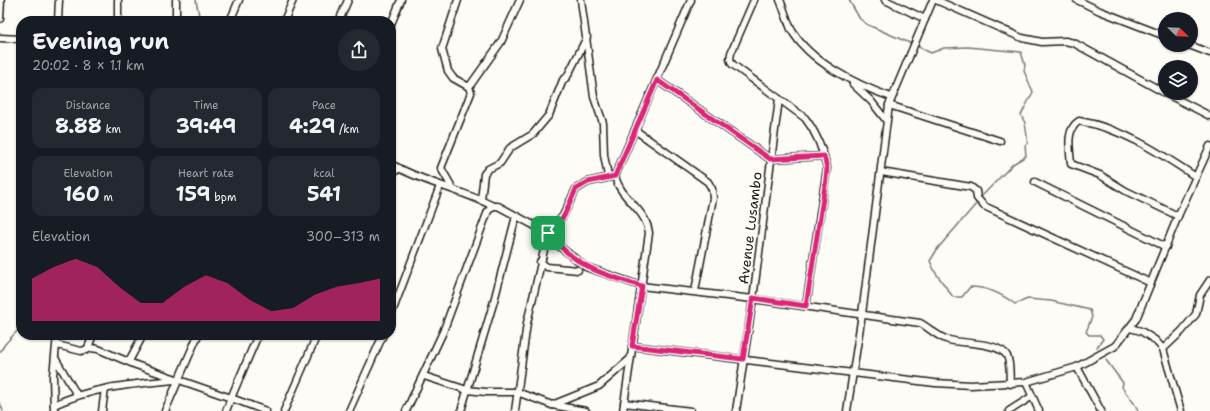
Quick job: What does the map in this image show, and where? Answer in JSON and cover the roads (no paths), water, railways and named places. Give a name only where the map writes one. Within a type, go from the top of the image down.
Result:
[{"type":"street","points":[[0,19],[1,0]]},
{"type":"street","points":[[58,16],[59,0]]},
{"type":"street","points":[[118,0],[118,16]]},
{"type":"street","points":[[176,0],[176,16]]},
{"type":"street","points":[[232,16],[239,0]]},
{"type":"street","points":[[286,16],[293,0]]},
{"type":"street","points":[[341,16],[348,0]]},
{"type":"street","points":[[394,16],[401,0]]},
{"type":"street","points":[[453,189],[441,168],[471,93],[469,87],[452,78],[448,71],[442,49],[458,0]]},
{"type":"street","points":[[469,87],[501,42],[520,0]]},
{"type":"street","points":[[581,0],[587,37],[588,66],[594,97],[603,123],[604,155],[608,176]]},
{"type":"street","points":[[623,411],[649,233],[648,223],[644,215],[620,188],[615,176],[691,0]]},
{"type":"street","points":[[754,0],[731,53],[730,58],[732,64],[805,118],[813,128],[827,168],[806,306]]},
{"type":"street","points":[[780,0],[791,29],[820,60],[846,78],[869,90],[891,97]]},
{"type":"street","points":[[885,0],[925,19]]},
{"type":"street","points":[[847,411],[862,314],[889,105],[891,97],[933,0]]},
{"type":"street","points":[[936,0],[1022,38],[1042,42],[1074,43],[1158,89]]},
{"type":"street","points":[[1077,0],[1100,11],[1158,33]]},
{"type":"street","points":[[481,200],[484,174],[488,169],[500,163],[510,148],[533,134],[549,115],[563,80],[567,77],[587,37]]},
{"type":"street","points":[[0,38],[16,39]]},
{"type":"street","points":[[1198,48],[1209,51]]},
{"type":"street","points":[[846,78],[871,101],[886,120]]},
{"type":"street","points":[[657,80],[770,159],[824,156]]},
{"type":"street","name":"Avenue Lusambo","points":[[736,411],[753,298],[779,99]]},
{"type":"street","points":[[1179,100],[1210,116]]},
{"type":"street","points":[[889,105],[1000,141]]},
{"type":"street","points":[[1178,216],[1126,191],[1100,175],[1071,164],[1070,132],[1072,125],[1079,121],[1087,122],[1119,133],[1138,141],[1196,177]]},
{"type":"street","points":[[635,130],[708,182],[712,189],[713,198],[695,291]]},
{"type":"street","points":[[632,346],[852,373],[971,385],[1026,382],[1077,367],[1115,346],[1136,319],[1178,216],[1210,146]]},
{"type":"street","points":[[398,168],[440,186],[453,189],[493,206],[498,206],[548,233],[560,246],[586,267],[642,286],[753,298],[920,323],[941,338],[988,345],[1001,350],[1007,355],[1010,384]]},
{"type":"street","points":[[881,172],[971,187],[976,191],[977,198],[984,206],[1151,283]]},
{"type":"street","points":[[515,411],[527,323],[540,262],[548,233],[564,216],[576,189],[588,182],[608,176],[615,176]]},
{"type":"street","points":[[1035,182],[1166,247]]},
{"type":"street","points":[[396,302],[440,186]]},
{"type":"street","points":[[406,411],[424,376],[443,332],[488,211],[493,206]]},
{"type":"street","points":[[461,411],[494,301],[516,216]]},
{"type":"street","points":[[540,262],[547,267],[578,270]]},
{"type":"street","points":[[1163,348],[1182,332],[1196,314],[1200,295],[1210,280]]},
{"type":"street","points":[[1130,328],[1141,331],[1163,348],[1181,411]]},
{"type":"street","points":[[57,340],[53,376],[54,408],[77,395],[115,386],[177,380]]},
{"type":"street","points":[[87,350],[91,340]]},
{"type":"street","points":[[129,361],[140,340]]},
{"type":"street","points":[[165,411],[177,380],[196,340]]},
{"type":"street","points":[[226,411],[256,340]]},
{"type":"street","points":[[284,411],[315,340]]},
{"type":"street","points":[[349,411],[381,340]]},
{"type":"street","points":[[57,345],[81,352],[91,348],[98,349],[177,380],[266,411]]},
{"type":"street","points":[[55,358],[77,395]]},
{"type":"street","points":[[552,405],[599,386],[630,359]]},
{"type":"street","points":[[1077,367],[1101,411]]},
{"type":"street","points":[[424,376],[467,390],[486,392],[517,392],[552,405],[586,411]]},
{"type":"street","points":[[1026,382],[1031,397],[1039,411]]},
{"type":"street","points":[[102,411],[105,389]]},
{"type":"street","points":[[1009,411],[1031,397]]},
{"type":"street","points":[[624,403],[691,411]]},
{"type":"waterway","points":[[196,0],[199,16]]},
{"type":"waterway","points":[[849,0],[860,19],[868,25],[912,44]]},
{"type":"waterway","points":[[915,45],[931,53],[944,48],[968,47],[1021,52],[1025,65],[1024,71],[1033,92],[1021,115],[1025,123],[1028,143],[1025,145],[1026,156],[1013,164],[980,198]]},
{"type":"waterway","points":[[977,203],[938,248],[930,261],[935,272],[953,297],[962,297],[970,287],[976,287],[994,292],[1015,304],[1028,299],[1051,301],[1090,310],[1092,317],[1086,332],[1089,335],[1100,335],[1103,339],[1097,347]]},
{"type":"waterway","points":[[0,352],[16,332]]},
{"type":"waterway","points":[[1106,360],[1123,383],[1122,387],[1135,404],[1138,411]]},
{"type":"waterway","points":[[0,403],[3,411]]}]
